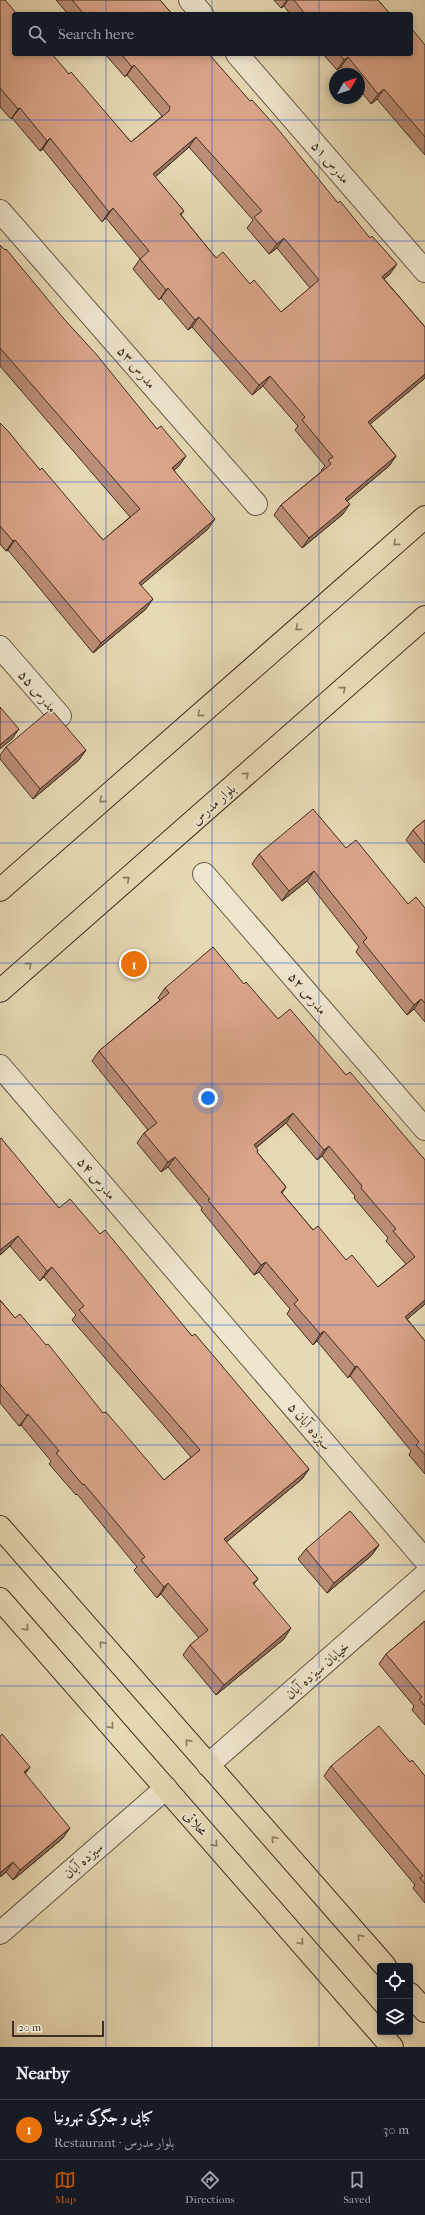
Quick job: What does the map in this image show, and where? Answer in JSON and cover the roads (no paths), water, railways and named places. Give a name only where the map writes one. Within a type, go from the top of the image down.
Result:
[{"type":"main road","points":[[0,890],[425,517]]},
{"type":"main road","name":"بلوار مدرس","points":[[0,991],[425,617]]},
{"type":"main road","points":[[0,1527],[383,1963]]},
{"type":"main road","name":"محلاتی","points":[[0,1599],[392,2047]]},
{"type":"main road","points":[[413,1997],[425,2011]]},
{"type":"street","points":[[190,0],[200,12]]},
{"type":"street","name":"مدرس ۵۱","points":[[239,56],[425,271]]},
{"type":"street","name":"مدرس ۵۳","points":[[0,211],[256,504]]},
{"type":"street","name":"مدرس ۵۵","points":[[0,647],[60,716]]},
{"type":"street","name":"مدرس ۵۲","points":[[204,874],[418,1121]]},
{"type":"street","name":"مدرس ۵۴","points":[[0,1066],[194,1291]]},
{"type":"street","name":"سیزده آبان ۵","points":[[194,1291],[425,1560]]},
{"type":"street","name":"خیابان سیزده آبان","points":[[208,1765],[425,1575]]},
{"type":"street","name":"سیزده آبان","points":[[0,1933],[166,1788]]},
{"type":"place","name":"کبابی و جگرکی تهرونیا","points":[[134,964]]}]
